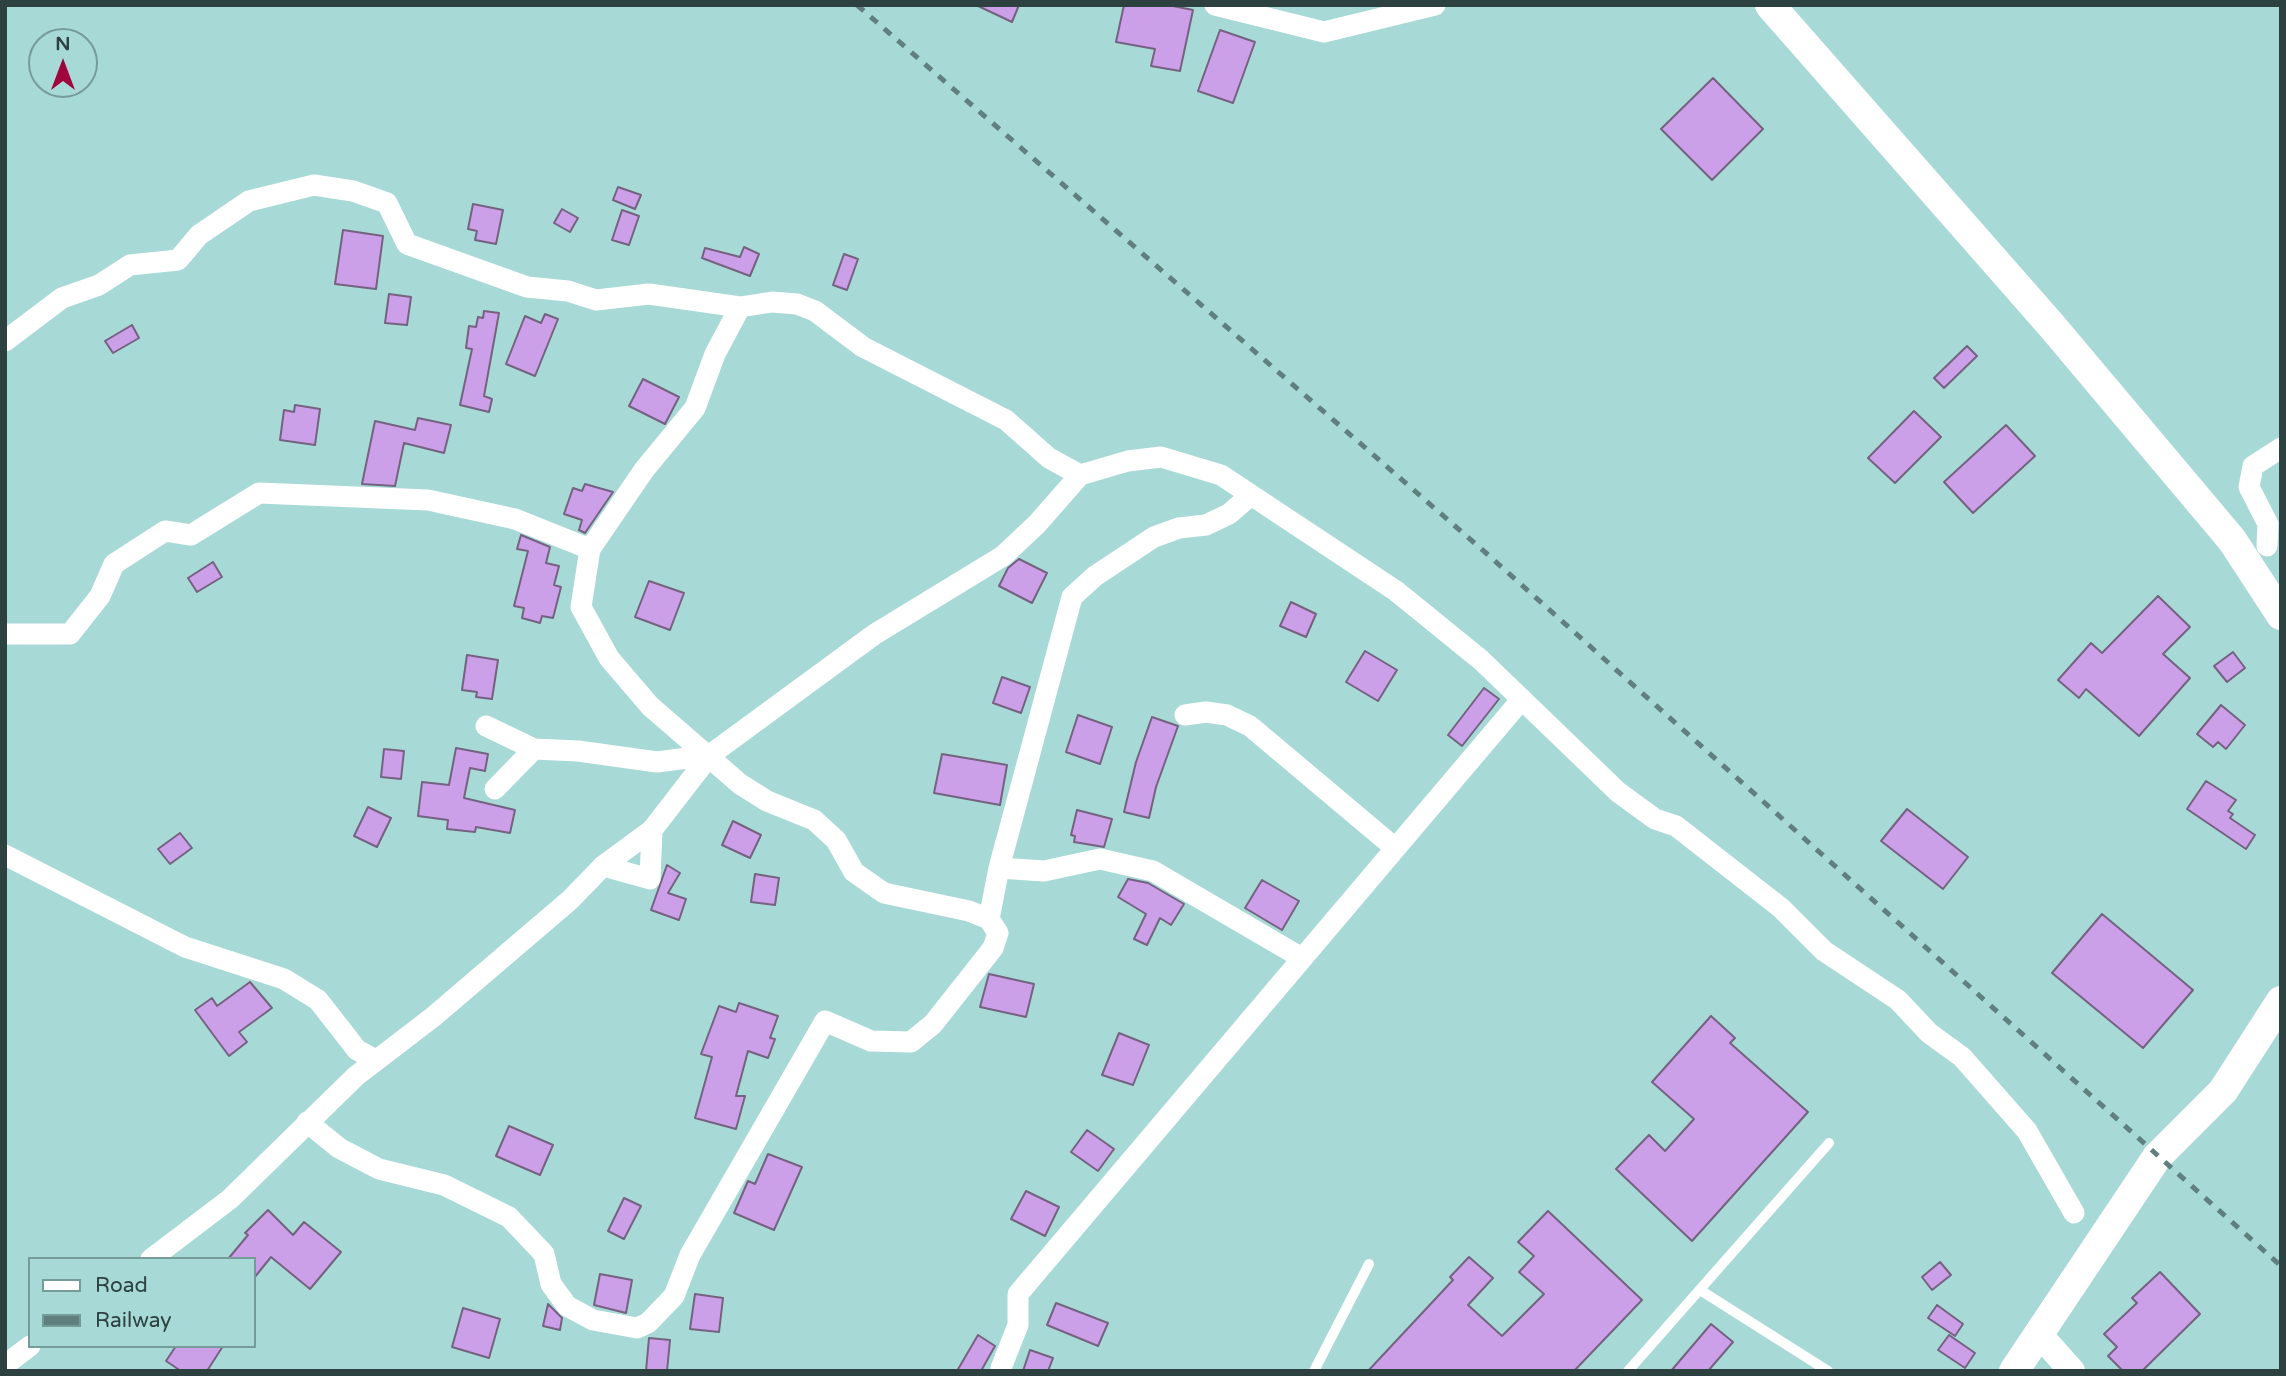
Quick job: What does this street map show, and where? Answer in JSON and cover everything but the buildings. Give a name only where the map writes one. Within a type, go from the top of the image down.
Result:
[{"type":"main road","points":[[1770,5],[2050,326],[2232,540],[2281,615]]},
{"type":"main road","points":[[2014,1371],[2157,1157],[2223,1091],[2281,1001]]},
{"type":"street","points":[[1215,5],[1324,32],[1435,5]]},
{"type":"street","points":[[5,341],[62,298],[99,285],[130,265],[178,260],[199,235],[249,201],[314,186],[353,191],[387,203],[407,244],[527,287],[568,291],[596,300],[649,294],[740,307],[772,302],[797,304],[815,311],[863,346],[1006,420],[1049,458],[1080,475]]},
{"type":"street","points":[[307,1122],[339,1148],[379,1169],[444,1185],[509,1217],[544,1254],[551,1284],[567,1306],[593,1320],[637,1328],[648,1323],[674,1296],[690,1255],[825,1021],[871,1041],[911,1042],[933,1024],[993,948],[998,933],[989,919],[969,911],[884,893],[853,872],[836,840],[814,820],[749,790],[650,706],[609,658],[581,607],[590,550],[644,470],[695,408],[715,354],[740,307]]},
{"type":"street","points":[[2232,540],[2274,548],[2268,524],[2249,486],[2253,466],[2281,449]]},
{"type":"street","points":[[154,1257],[230,1199],[307,1122],[376,1060],[433,1017],[559,909],[603,866],[652,830],[710,755],[875,634],[1003,555],[1037,524],[1080,475],[1128,461],[1161,457],[1221,475],[1396,591],[1522,699],[1618,792],[1655,819],[1676,826],[1781,908],[1824,951],[1898,1000],[1929,1033],[1962,1057],[2027,1131],[2074,1213]]},
{"type":"street","points":[[5,634],[70,634],[100,596],[114,564],[165,531],[191,535],[259,493],[428,500],[515,519],[590,550]]},
{"type":"street","points":[[989,919],[999,868],[1072,597],[1096,576],[1154,537],[1229,514],[1251,495]]},
{"type":"street","points":[[1001,1368],[1017,1325],[1017,1294],[1522,699]]},
{"type":"street","points":[[1185,715],[1206,712],[1227,715],[1250,726],[1395,848]]},
{"type":"street","points":[[486,726],[534,749],[578,751],[657,762],[710,755]]},
{"type":"street","points":[[495,789],[534,749]]},
{"type":"street","points":[[603,866],[650,879],[652,830]]},
{"type":"street","points":[[5,855],[186,947],[284,979],[318,1000],[357,1050],[376,1060]]},
{"type":"street","points":[[999,868],[1044,871],[1100,859],[1132,864],[1153,871],[1302,958]]},
{"type":"street","points":[[2039,1334],[2072,1371]]},
{"type":"street","points":[[5,1365],[28,1348]]},
{"type":"lane","points":[[1628,1371],[1829,1143]]},
{"type":"lane","points":[[1314,1371],[1369,1264]]},
{"type":"lane","points":[[1700,1290],[1828,1371]]},
{"type":"railway","points":[[857,5],[1486,553],[2281,1266]]}]
